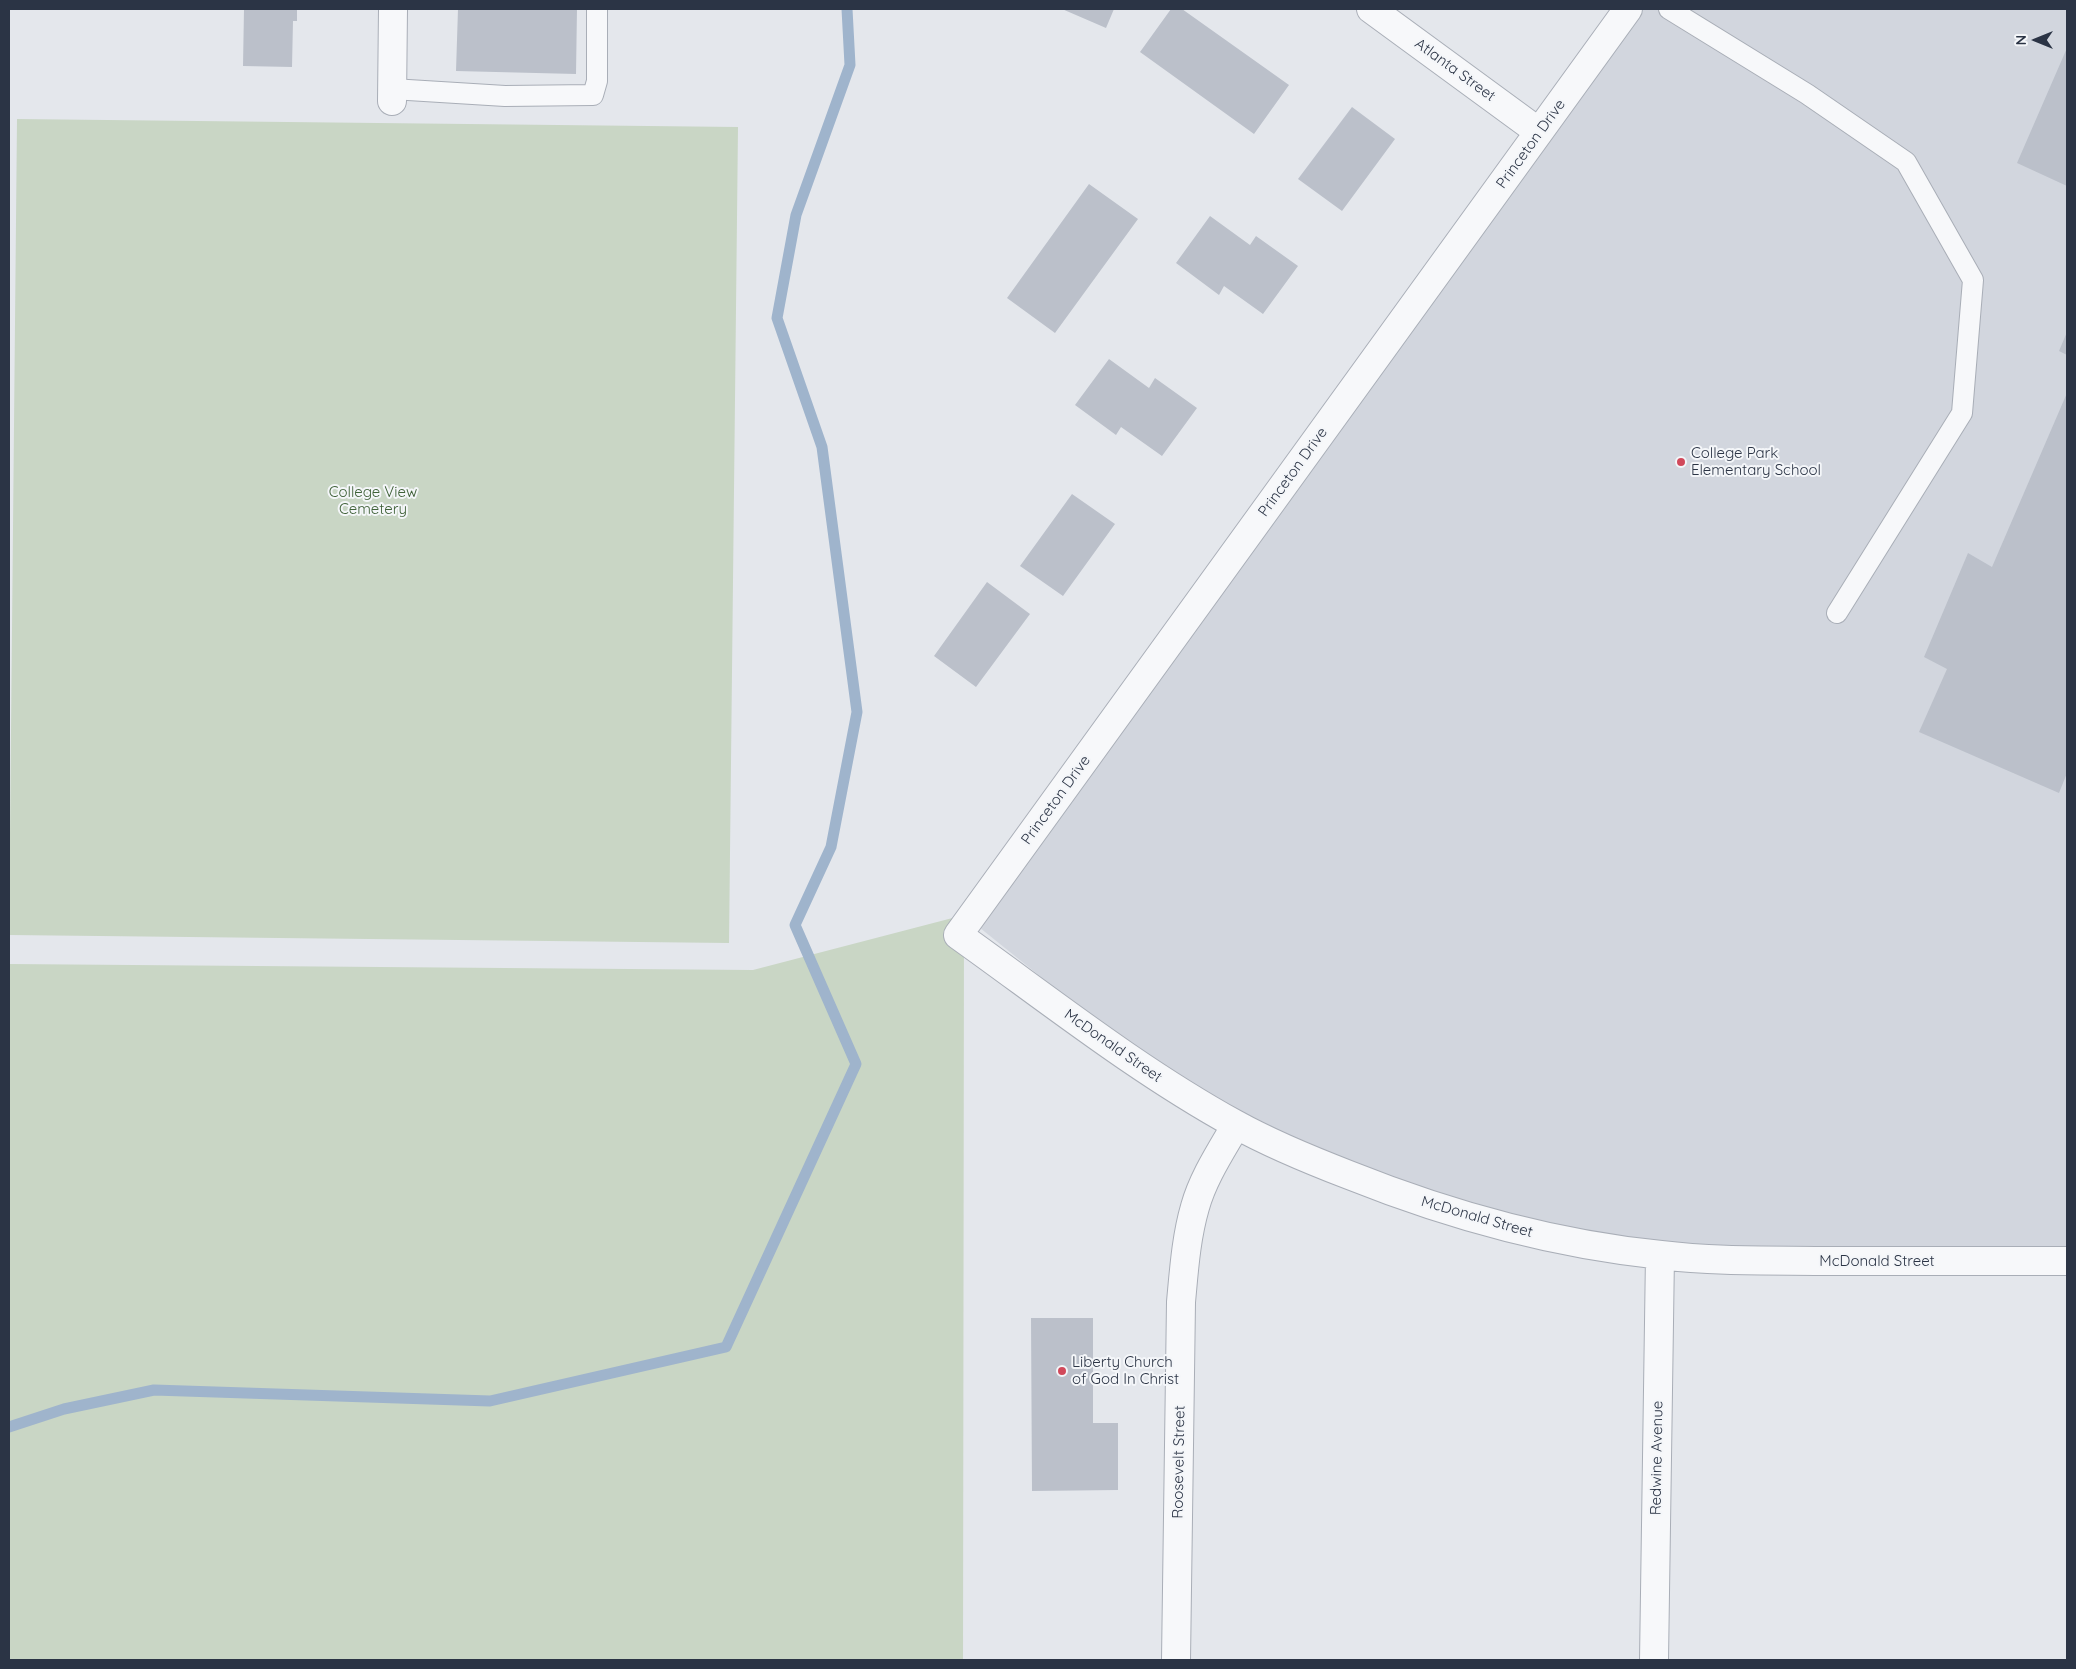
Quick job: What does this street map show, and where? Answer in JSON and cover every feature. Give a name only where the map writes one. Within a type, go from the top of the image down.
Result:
[{"type":"street","points":[[392,95],[393,9]]},
{"type":"street","name":"Atlanta Street","points":[[1371,9],[1539,132]]},
{"type":"street","name":"Princeton Drive","points":[[958,935],[1628,9]]},
{"type":"street","name":"McDonald Street","points":[[958,935],[1119,1051],[1171,1086],[1236,1125],[1303,1158],[1447,1211],[1522,1231],[1590,1245],[1660,1255],[1725,1260],[2067,1261]]},
{"type":"street","name":"Roosevelt Street","points":[[1176,1660],[1182,1302],[1186,1249],[1195,1206],[1212,1166],[1236,1125]]},
{"type":"street","name":"Redwine Avenue","points":[[1654,1660],[1660,1255]]},
{"type":"lane","points":[[392,95],[593,95],[597,81],[597,9]]},
{"type":"lane","points":[[1669,9],[1807,94],[1906,162],[1973,280],[1962,413],[1838,613]]},
{"type":"shaded area","name":"College Park Elementary School","points":[[1626,9],[2067,9],[2067,1248],[1652,1246],[1541,1227],[1348,1173],[1155,1069],[964,915]]},
{"type":"green space","name":"College View Cemetery","points":[[17,119],[738,127],[729,943],[9,935]]},
{"type":"green space","points":[[964,915],[963,1660],[9,1660],[9,964],[753,970]]},
{"type":"building","points":[[244,9],[297,9],[297,21],[293,21],[292,67],[243,66]]},
{"type":"building","points":[[458,9],[577,9],[576,74],[456,71]]},
{"type":"building","points":[[1062,9],[1114,9],[1106,28]]},
{"type":"building","points":[[1171,9],[1182,9],[1289,85],[1254,134],[1140,52]]},
{"type":"building","points":[[2067,48],[2067,186],[2017,163]]},
{"type":"building","points":[[1352,107],[1395,139],[1342,211],[1298,179]]},
{"type":"building","points":[[1089,184],[1138,219],[1055,333],[1007,298]]},
{"type":"building","points":[[1210,216],[1250,245],[1256,236],[1298,266],[1263,314],[1224,286],[1219,295],[1176,263]]},
{"type":"building","points":[[2067,332],[2067,355],[2059,351]]},
{"type":"building","points":[[1109,359],[1149,388],[1155,378],[1197,408],[1162,456],[1121,427],[1116,435],[1075,405]]},
{"type":"building","points":[[2067,393],[2067,773],[2059,793],[1919,732],[1947,669],[1924,657],[1968,553],[1992,567]]},
{"type":"building","points":[[1072,494],[1115,524],[1063,596],[1020,566]]},
{"type":"building","points":[[987,582],[1030,614],[976,687],[934,656]]},
{"type":"building","name":"Liberty Church of God In Christ","points":[[1031,1318],[1093,1318],[1093,1423],[1118,1423],[1118,1490],[1032,1491]]},
{"type":"waterway","points":[[9,1427],[64,1409],[154,1390],[490,1401],[726,1347],[856,1064],[795,925],[831,847],[857,712],[822,447],[777,318],[796,215],[850,65],[847,9]]},
{"type":"place","name":"College Park Elementary School","points":[[1681,462]]},
{"type":"place","name":"Liberty Church of God In Christ","points":[[1062,1371]]}]
